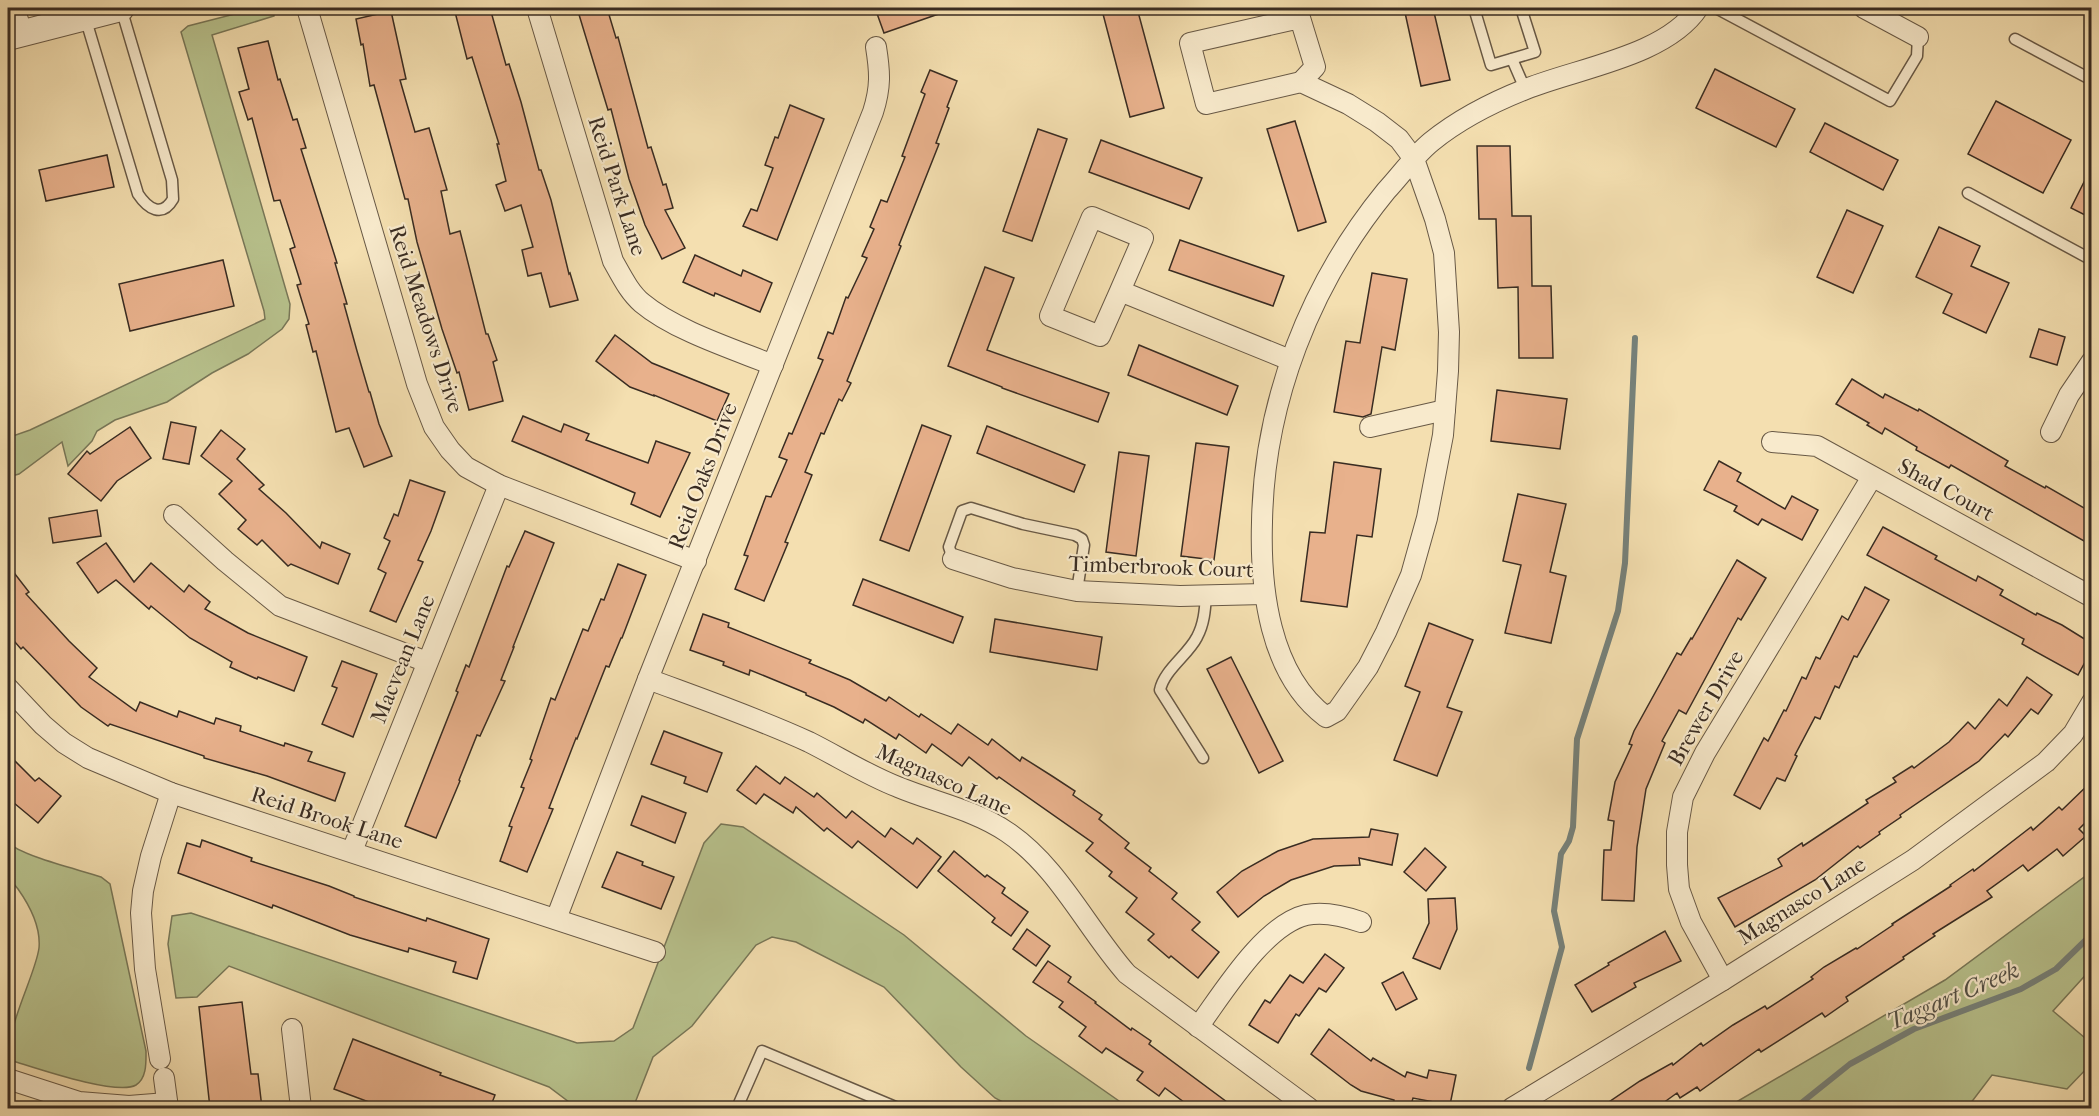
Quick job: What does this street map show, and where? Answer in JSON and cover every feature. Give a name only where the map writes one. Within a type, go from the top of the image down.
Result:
[{"type":"street","points":[[14,8],[15,34],[121,8]]},
{"type":"street","name":"Reid Meadows Drive","points":[[307,8],[417,384],[434,427],[450,450],[466,467],[499,485],[696,561]]},
{"type":"street","name":"Reid Park Lane","points":[[537,8],[613,261],[625,284],[640,302],[659,315],[772,365]]},
{"type":"street","points":[[1301,82],[1315,67],[1300,18],[1190,43],[1206,104],[1301,82],[1348,104],[1399,139],[1414,159],[1444,253],[1449,332],[1443,435],[1427,518],[1411,575],[1368,667],[1337,711],[1326,717],[1311,705],[1286,665],[1272,627],[1264,594],[1261,562],[1263,483],[1279,394],[1290,360],[1317,298],[1363,222],[1414,159],[1431,143],[1451,128],[1526,89],[1642,48],[1677,31],[1690,20],[1698,8]]},
{"type":"street","points":[[1864,8],[1918,37]]},
{"type":"street","name":"Reid Oaks Drive","points":[[556,920],[648,679],[873,112],[879,94],[880,76],[876,47]]},
{"type":"street","points":[[1092,217],[1143,238],[1120,291],[1100,336],[1050,316],[1092,217]]},
{"type":"street","points":[[1120,291],[1290,360]]},
{"type":"street","points":[[2051,432],[2069,395],[2091,361]]},
{"type":"street","points":[[1370,427],[1445,410]]},
{"type":"street","name":"Shad Court","points":[[1772,442],[1817,446],[2091,597]]},
{"type":"street","name":"Brewer Drive","points":[[1723,980],[1691,922],[1679,889],[1677,832],[1683,797],[1711,743],[1872,477]]},
{"type":"street","name":"Macvean Lane","points":[[352,851],[499,485]]},
{"type":"street","points":[[174,514],[225,561],[280,606],[427,662]]},
{"type":"street","name":"Timberbrook Court","points":[[953,559],[1012,578],[1077,591],[1206,596],[1264,594]]},
{"type":"street","name":"Magnasco Lane","points":[[648,679],[809,742],[898,787],[970,813],[1007,832],[1035,855],[1053,875],[1106,951],[1127,974],[1309,1108]]},
{"type":"street","name":"Reid Brook Lane","points":[[8,688],[43,725],[72,748],[88,758],[171,793],[655,952]]},
{"type":"street","name":"Magnasco Lane","points":[[1512,1108],[1723,980],[1913,860],[2046,762],[2073,734],[2091,702]]},
{"type":"street","points":[[8,1079],[78,1102],[167,1106],[145,969],[141,913],[143,891],[151,856],[171,793]]},
{"type":"street","points":[[1198,1027],[1255,951],[1277,929],[1306,915],[1341,915],[1361,922]]},
{"type":"street","points":[[292,1029],[301,1108]]},
{"type":"lane","points":[[85,16],[138,194],[147,206],[160,210],[165,209],[173,199],[172,180],[121,8]]},
{"type":"lane","points":[[1474,8],[1491,65],[1534,52],[1521,8]]},
{"type":"lane","points":[[1716,8],[1890,100],[1917,57],[1918,37]]},
{"type":"lane","points":[[2015,39],[2091,80]]},
{"type":"lane","points":[[1512,59],[1526,89]]},
{"type":"lane","points":[[1968,193],[2091,260]]},
{"type":"lane","points":[[953,559],[949,547],[962,511],[971,508],[1023,524],[1075,535],[1082,539],[1084,545],[1077,591]]},
{"type":"lane","points":[[1203,758],[1160,690],[1162,681],[1197,637],[1203,621],[1206,596]]},
{"type":"lane","points":[[737,1108],[762,1051],[898,1108]]},
{"type":"green space","points":[[258,8],[273,8],[274,16],[212,35],[290,304],[289,319],[282,329],[248,354],[212,373],[167,402],[115,420],[97,431],[92,441],[68,466],[62,442],[19,474],[8,477],[8,435],[13,436],[30,430],[265,319],[181,32],[188,26]]},
{"type":"green space","points":[[721,824],[743,827],[904,935],[1026,1036],[1129,1108],[1014,1108],[995,1098],[961,1067],[884,987],[796,942],[772,937],[756,945],[692,1026],[653,1057],[633,1108],[577,1108],[549,1087],[229,966],[197,997],[176,998],[168,944],[172,916],[191,913],[577,1043],[614,1041],[633,1028],[704,843]]},
{"type":"green space","points":[[8,842],[25,852],[101,877],[110,884],[146,1051],[144,1074],[136,1085],[112,1087],[95,1084],[13,1061],[10,1050],[14,1023],[36,960],[39,940],[30,909],[7,870]]},
{"type":"green space","points":[[2091,872],[2091,969],[2053,1011],[2091,1043],[2091,1064],[2067,1089],[1992,1075],[1967,1108],[1726,1108],[1945,980]]},
{"type":"building","points":[[454,8],[490,8],[506,65],[509,64],[521,102],[539,170],[541,170],[551,200],[569,274],[578,300],[550,307],[541,273],[528,276],[522,250],[533,247],[521,205],[505,211],[496,185],[506,181],[497,144],[499,144],[472,57],[467,59]]},
{"type":"building","points":[[577,8],[607,8],[616,38],[618,37],[648,148],[651,147],[673,208],[665,210],[685,248],[662,259],[645,225],[629,179],[611,109],[608,110]]},
{"type":"building","points":[[875,8],[949,8],[950,10],[884,33]]},
{"type":"building","points":[[1137,8],[1164,108],[1130,117],[1103,14]]},
{"type":"building","points":[[1404,8],[1433,8],[1450,80],[1421,86]]},
{"type":"building","points":[[391,11],[406,79],[400,80],[415,132],[429,128],[447,190],[441,191],[450,234],[460,231],[486,334],[488,334],[497,360],[493,362],[503,401],[469,410],[459,372],[457,373],[442,329],[417,242],[408,199],[405,199],[374,85],[370,86],[363,44],[361,45],[356,19]]},
{"type":"building","points":[[268,41],[278,80],[280,79],[293,120],[297,119],[306,148],[301,149],[337,263],[335,263],[347,304],[344,304],[357,351],[379,424],[392,456],[364,467],[349,428],[336,432],[297,285],[301,284],[290,249],[295,247],[280,200],[274,201],[252,118],[248,120],[239,92],[249,89],[238,48]]},
{"type":"building","points":[[1715,69],[1795,109],[1776,147],[1696,108]]},
{"type":"building","points":[[930,70],[957,81],[936,143],[939,144],[847,381],[851,383],[842,401],[839,399],[824,434],[821,433],[805,472],[812,475],[764,601],[735,589],[748,556],[744,555],[766,496],[771,497],[787,460],[779,457],[789,433],[792,434],[823,360],[818,358],[828,332],[833,334],[846,297],[848,298],[867,258],[862,256],[874,229],[870,227],[881,200],[887,202],[905,157],[902,156],[925,94],[921,92]]},
{"type":"building","points":[[1996,101],[2071,140],[2043,193],[1968,154]]},
{"type":"building","points":[[790,105],[824,119],[777,240],[743,226],[751,209],[757,211],[773,168],[765,165]]},
{"type":"building","points":[[1295,121],[1326,222],[1298,231],[1267,129]]},
{"type":"building","points":[[1825,123],[1898,160],[1883,190],[1810,152]]},
{"type":"building","points":[[1038,129],[1067,139],[1032,241],[1003,231]]},
{"type":"building","points":[[1101,140],[1202,178],[1189,209],[1089,172]]},
{"type":"building","points":[[1477,146],[1510,146],[1512,216],[1531,216],[1532,286],[1551,286],[1553,358],[1519,358],[1518,287],[1498,288],[1496,219],[1479,219]]},
{"type":"building","points":[[107,155],[114,187],[46,201],[39,170]]},
{"type":"building","points":[[2091,168],[2091,218],[2071,208]]},
{"type":"building","points":[[1847,210],[1883,226],[1853,293],[1817,277]]},
{"type":"building","points":[[1939,227],[1980,246],[1971,266],[2009,283],[1986,333],[1943,313],[1952,294],[1916,277]]},
{"type":"building","points":[[1180,240],[1284,276],[1273,306],[1169,270]]},
{"type":"building","points":[[695,255],[741,276],[743,270],[772,283],[760,312],[683,282]]},
{"type":"building","points":[[223,260],[234,306],[130,331],[119,284]]},
{"type":"building","points":[[985,267],[1014,278],[987,350],[1109,393],[1098,422],[948,366]]},
{"type":"building","points":[[1372,273],[1407,279],[1395,350],[1382,347],[1371,414],[1363,417],[1334,412],[1346,341],[1360,343]]},
{"type":"building","points":[[2039,329],[2065,337],[2057,365],[2030,357]]},
{"type":"building","points":[[615,335],[652,363],[729,394],[717,421],[630,387],[596,361]]},
{"type":"building","points":[[1139,345],[1238,386],[1227,415],[1128,375]]},
{"type":"building","points":[[1852,379],[1883,398],[1885,394],[1918,411],[1919,409],[2008,461],[2005,466],[2091,512],[2091,545],[1951,465],[1949,468],[1916,450],[1917,447],[1885,428],[1882,434],[1867,425],[1869,423],[1836,404]]},
{"type":"building","points":[[1497,390],[1567,399],[1560,449],[1491,441]]},
{"type":"building","points":[[523,416],[561,432],[564,424],[589,434],[586,440],[648,463],[656,441],[690,453],[660,517],[631,504],[635,493],[512,441]]},
{"type":"building","points":[[171,422],[196,427],[189,464],[163,459]]},
{"type":"building","points":[[922,425],[951,436],[909,551],[880,540]]},
{"type":"building","points":[[987,426],[1085,465],[1074,492],[977,453]]},
{"type":"building","points":[[130,427],[151,458],[117,481],[101,501],[68,474],[87,451],[90,454]]},
{"type":"building","points":[[221,430],[245,449],[237,459],[264,485],[259,489],[320,548],[322,542],[350,554],[338,584],[291,564],[288,566],[262,540],[257,545],[238,529],[246,520],[219,494],[232,481],[201,456]]},
{"type":"building","points":[[1196,443],[1229,447],[1214,560],[1181,556]]},
{"type":"building","points":[[1119,452],[1149,456],[1136,556],[1106,552]]},
{"type":"building","points":[[1719,461],[1741,473],[1737,481],[1785,509],[1792,496],[1818,510],[1802,540],[1762,519],[1758,525],[1734,511],[1737,506],[1704,490]]},
{"type":"building","points":[[1334,462],[1381,469],[1372,537],[1357,535],[1347,607],[1301,601],[1310,532],[1325,533]]},
{"type":"building","points":[[410,480],[445,492],[418,560],[423,562],[396,622],[370,611],[386,573],[378,569],[390,541],[384,538],[394,514],[398,516]]},
{"type":"building","points":[[1518,494],[1566,504],[1550,572],[1566,576],[1551,643],[1505,633],[1521,565],[1503,561]]},
{"type":"building","points":[[97,510],[101,536],[53,543],[49,518]]},
{"type":"building","points":[[1883,527],[1937,556],[1935,559],[1976,581],[1978,576],[2003,590],[2000,595],[2036,615],[2037,613],[2062,625],[2091,643],[2091,651],[2078,675],[2022,644],[2024,639],[1867,555]]},
{"type":"building","points":[[525,531],[554,543],[501,680],[505,681],[480,736],[477,735],[436,838],[405,826],[458,692],[456,691],[466,665],[469,667],[507,566],[509,567]]},
{"type":"building","points":[[106,543],[134,582],[151,563],[184,592],[189,585],[210,602],[205,609],[248,633],[307,657],[294,691],[230,667],[232,662],[190,638],[151,606],[149,609],[116,580],[98,593],[77,563]]},
{"type":"building","points":[[1737,560],[1766,578],[1741,620],[1738,618],[1686,714],[1679,710],[1662,741],[1665,743],[1646,789],[1637,847],[1634,901],[1602,900],[1604,850],[1611,850],[1614,821],[1608,820],[1615,782],[1632,745],[1629,744],[1634,731],[1677,653],[1681,655],[1692,639]]},
{"type":"building","points":[[618,564],[646,575],[622,638],[609,667],[606,666],[576,738],[549,808],[553,809],[527,872],[500,861],[512,827],[509,826],[524,788],[521,787],[551,698],[555,700],[583,629],[588,631],[601,599],[604,600]]},
{"type":"building","points":[[8,565],[29,592],[26,594],[97,668],[89,677],[136,711],[140,702],[177,717],[179,711],[214,724],[216,718],[241,726],[240,731],[284,746],[285,743],[312,752],[308,761],[345,773],[335,801],[110,724],[108,726],[81,707],[8,634]]},
{"type":"building","points":[[863,579],[963,617],[953,643],[853,605]]},
{"type":"building","points":[[1865,587],[1889,600],[1857,657],[1854,656],[1839,688],[1835,686],[1820,719],[1815,717],[1795,755],[1797,756],[1785,781],[1777,778],[1760,809],[1734,795],[1764,738],[1768,741],[1784,710],[1786,711],[1802,677],[1806,679],[1816,657],[1820,659],[1842,616],[1848,620]]},
{"type":"building","points":[[703,614],[729,623],[728,627],[811,660],[809,663],[850,680],[886,701],[889,697],[919,717],[921,714],[951,734],[958,724],[988,745],[992,739],[1020,761],[1022,757],[1075,791],[1073,795],[1102,815],[1099,819],[1129,843],[1125,848],[1151,868],[1149,871],[1177,893],[1172,899],[1200,922],[1192,930],[1219,952],[1198,978],[1171,956],[1169,958],[1148,940],[1154,934],[1126,912],[1137,898],[1109,876],[1112,872],[1086,851],[1093,843],[999,777],[997,779],[969,757],[962,766],[932,744],[926,753],[899,734],[896,739],[865,719],[863,723],[806,693],[750,670],[749,675],[723,665],[724,662],[690,650]]},
{"type":"building","points":[[995,619],[1102,637],[1097,670],[990,652]]},
{"type":"building","points":[[1429,623],[1473,640],[1447,707],[1462,712],[1437,776],[1394,760],[1420,692],[1405,686]]},
{"type":"building","points":[[1231,657],[1283,761],[1259,773],[1207,669]]},
{"type":"building","points":[[342,661],[377,674],[353,737],[322,724],[337,688],[332,686]]},
{"type":"building","points":[[2027,677],[2052,695],[2038,714],[2031,709],[2008,737],[2005,734],[1979,761],[1900,815],[1901,817],[1879,832],[1880,834],[1860,848],[1858,846],[1815,880],[1735,927],[1718,898],[1782,866],[1778,859],[1802,843],[1803,846],[1868,803],[1866,800],[1896,782],[1893,778],[1912,766],[1914,768],[1949,742],[1968,722],[1975,729],[1999,699],[2007,706]]},
{"type":"building","points":[[664,731],[722,753],[707,792],[684,783],[686,777],[651,764]]},
{"type":"building","points":[[8,754],[35,781],[39,778],[61,796],[38,823],[8,798]]},
{"type":"building","points":[[756,766],[780,784],[785,777],[814,797],[817,793],[846,818],[852,811],[885,837],[891,828],[913,844],[917,838],[941,857],[917,888],[858,841],[852,848],[827,828],[824,831],[796,807],[793,813],[764,794],[756,804],[737,790]]},
{"type":"building","points":[[2091,782],[2091,817],[2079,829],[2086,836],[2063,856],[2057,849],[2028,871],[2023,865],[1987,891],[1992,897],[1933,934],[1935,936],[1903,957],[1904,959],[1846,997],[1848,1001],[1825,1017],[1822,1013],[1761,1052],[1759,1049],[1700,1091],[1697,1087],[1680,1098],[1677,1093],[1656,1108],[1600,1108],[1640,1081],[1672,1063],[1673,1065],[1701,1043],[1703,1046],[1733,1025],[1765,1006],[1767,1009],[1813,979],[1811,977],[1824,967],[1857,949],[1973,869],[1974,871],[2031,827],[2033,830],[2059,807],[2062,810]]},
{"type":"building","points":[[642,796],[686,813],[675,843],[631,825]]},
{"type":"building","points":[[1371,829],[1398,834],[1392,865],[1359,858],[1360,865],[1334,866],[1291,880],[1264,896],[1238,917],[1217,892],[1242,871],[1278,851],[1313,839],[1369,837]]},
{"type":"building","points":[[202,840],[252,858],[251,861],[329,886],[354,897],[489,939],[477,979],[453,972],[456,962],[409,948],[408,952],[350,935],[273,905],[272,908],[178,873],[187,843],[200,847]]},
{"type":"building","points":[[1425,848],[1446,867],[1426,891],[1404,872]]},
{"type":"building","points":[[954,851],[985,877],[987,875],[1005,888],[1002,893],[1028,912],[1011,936],[992,922],[995,918],[938,871]]},
{"type":"building","points":[[617,852],[643,862],[642,865],[674,877],[661,909],[602,887]]},
{"type":"building","points":[[1455,898],[1457,929],[1440,969],[1413,958],[1429,923],[1428,899]]},
{"type":"building","points":[[1027,929],[1050,946],[1036,966],[1013,949]]},
{"type":"building","points":[[1665,931],[1681,961],[1634,983],[1636,987],[1592,1012],[1575,985],[1609,965],[1608,963]]},
{"type":"building","points":[[1325,954],[1344,968],[1326,992],[1319,988],[1299,1016],[1296,1014],[1278,1043],[1249,1025],[1265,1000],[1270,1003],[1290,975],[1303,983]]},
{"type":"building","points":[[1048,961],[1071,977],[1068,982],[1131,1030],[1132,1028],[1151,1041],[1149,1044],[1235,1108],[1192,1108],[1165,1088],[1159,1096],[1137,1080],[1143,1072],[1106,1048],[1102,1053],[1079,1036],[1086,1027],[1059,1007],[1063,1002],[1033,982]]},
{"type":"building","points":[[1403,972],[1417,999],[1396,1010],[1382,983]]},
{"type":"building","points":[[242,1002],[251,1074],[258,1074],[262,1108],[210,1108],[199,1007]]},
{"type":"building","points":[[1329,1029],[1371,1061],[1373,1058],[1405,1077],[1407,1072],[1427,1078],[1429,1070],[1456,1075],[1450,1105],[1413,1098],[1410,1108],[1404,1108],[1393,1105],[1394,1100],[1361,1091],[1351,1085],[1311,1054]]},
{"type":"building","points":[[353,1039],[495,1095],[490,1108],[385,1108],[334,1089]]},
{"type":"waterway","points":[[1529,1068],[1562,947],[1554,911],[1561,854],[1569,841],[1573,827],[1577,739],[1618,611],[1625,563],[1635,338]]},
{"type":"waterway","name":"Taggart Creek","points":[[1795,1108],[1850,1064],[1914,1029],[2021,989],[2056,969],[2092,934]]}]
